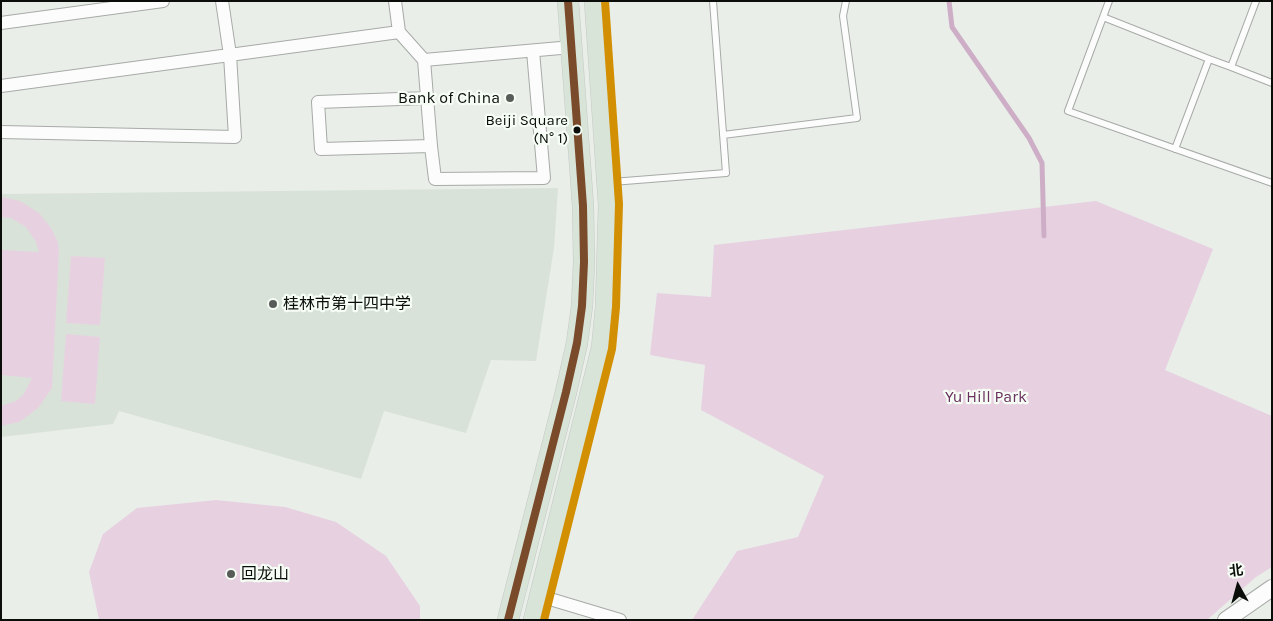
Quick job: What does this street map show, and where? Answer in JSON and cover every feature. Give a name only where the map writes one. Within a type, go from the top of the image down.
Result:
[{"type":"highway","points":[[508,620],[566,392],[577,344],[582,306],[584,262],[583,206],[568,1]]},
{"type":"highway","points":[[534,620],[602,348],[608,272],[610,204],[595,1]]},
{"type":"street","points":[[1,24],[163,1]]},
{"type":"street","points":[[1,132],[235,137],[230,55],[222,1]]},
{"type":"street","points":[[395,1],[399,32],[424,60],[435,179],[544,178],[533,50]]},
{"type":"street","points":[[1,86],[399,32]]},
{"type":"street","points":[[424,60],[572,47]]},
{"type":"street","points":[[427,98],[318,102],[321,149],[431,146]]},
{"type":"street","points":[[1226,620],[1272,588]]},
{"type":"street","points":[[540,596],[620,620]]},
{"type":"lane","points":[[608,182],[726,173],[713,1]]},
{"type":"lane","points":[[723,135],[857,118],[844,16],[846,1]]},
{"type":"lane","points":[[1109,1],[1068,111],[1272,183]]},
{"type":"lane","points":[[1231,67],[1256,1]]},
{"type":"lane","points":[[1103,17],[1272,83]]},
{"type":"lane","points":[[1175,148],[1209,59]]},
{"type":"shaded area","name":"桂林市第十四中学","points":[[558,188],[554,248],[536,361],[491,360],[466,433],[384,411],[361,479],[119,411],[113,424],[1,437],[1,194]]},
{"type":"green space","points":[[1,197],[20,201],[39,213],[51,228],[58,242],[59,252],[52,388],[39,407],[29,415],[19,422],[1,426],[1,406],[16,401],[24,394],[32,378],[1,375],[1,250],[39,252],[36,242],[26,227],[11,218],[1,217]]},
{"type":"green space","name":"Yu Hill Park","points":[[1096,201],[1213,249],[1165,370],[1272,416],[1272,567],[1256,577],[1207,620],[692,620],[737,551],[798,537],[824,476],[701,410],[705,365],[650,355],[657,293],[711,297],[714,245]]},
{"type":"green space","points":[[71,256],[105,258],[100,325],[66,323]]},
{"type":"green space","points":[[66,334],[100,337],[95,404],[61,401]]},
{"type":"green space","points":[[216,500],[285,507],[336,522],[386,556],[420,606],[420,620],[99,620],[89,572],[103,534],[137,508]]},
{"type":"waterway","points":[[949,1],[952,27],[1029,138],[1042,163],[1044,236]]},
{"type":"transit line","points":[[508,620],[566,392],[577,343],[582,306],[584,262],[583,206],[568,1]]},
{"type":"transit line","points":[[544,620],[612,349],[616,307],[619,204],[605,1]]},
{"type":"place","name":"Bank of China","points":[[510,98]]},
{"type":"place","name":"Beiji Square (N° 1)","points":[[577,130]]},
{"type":"place","name":"桂林市第十四中学","points":[[273,304]]},
{"type":"place","name":"回龙山","points":[[231,574]]}]
